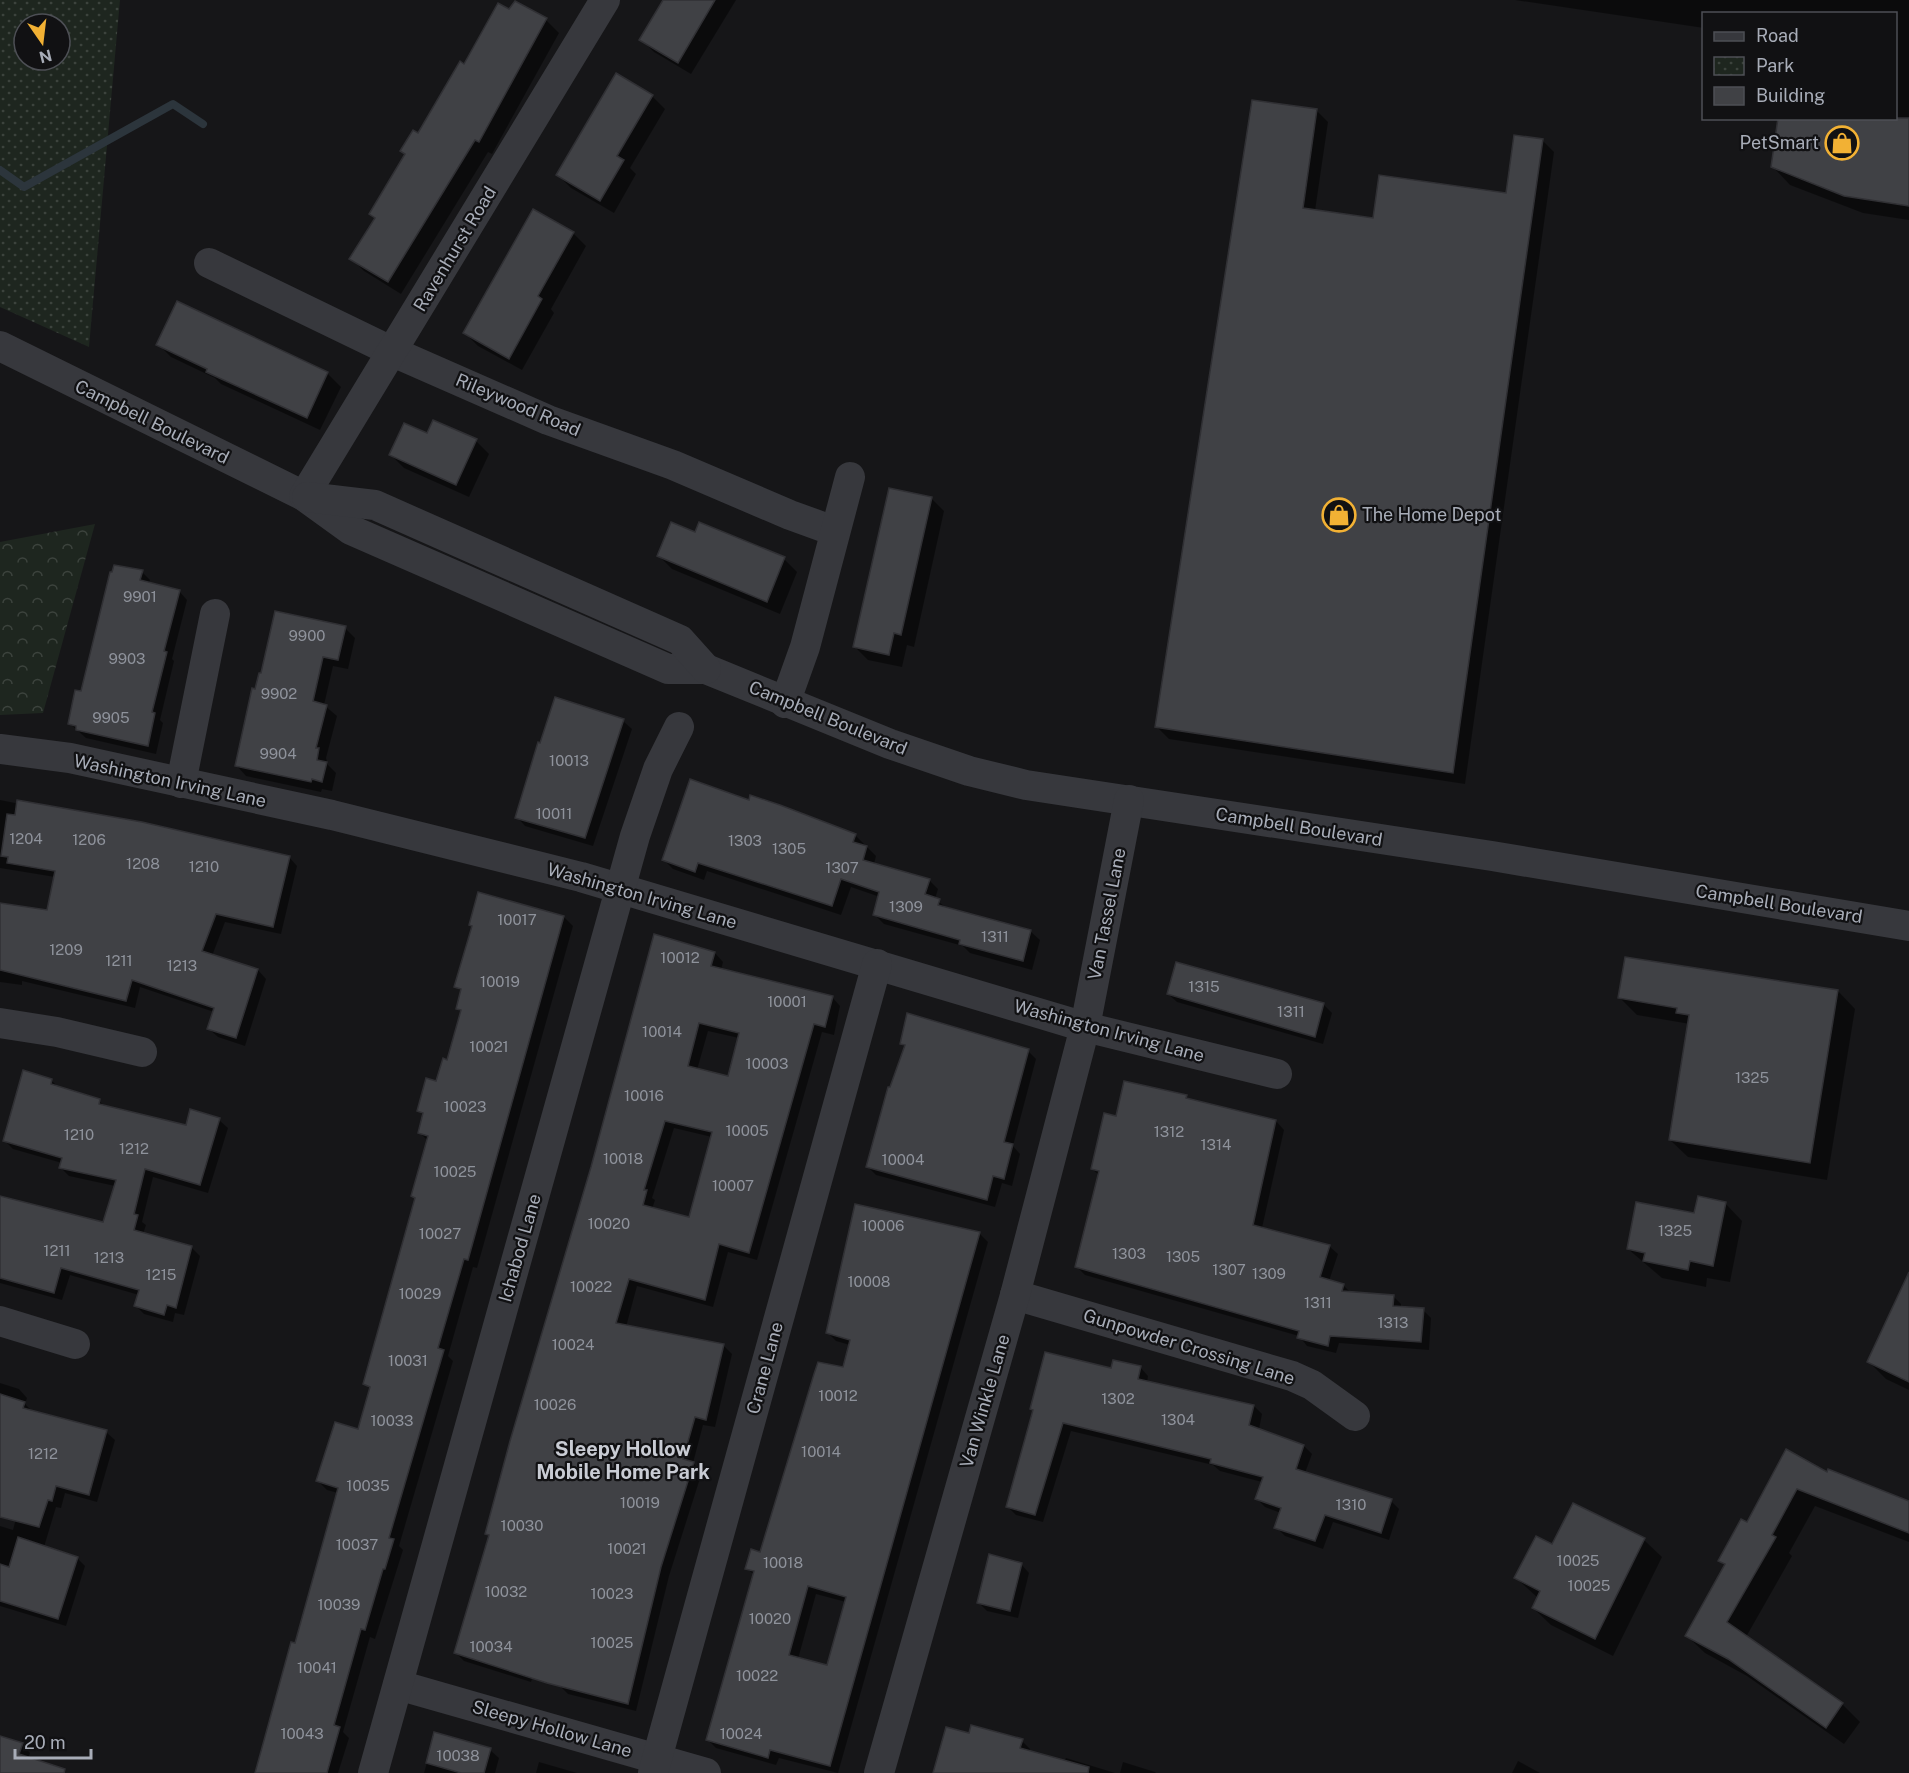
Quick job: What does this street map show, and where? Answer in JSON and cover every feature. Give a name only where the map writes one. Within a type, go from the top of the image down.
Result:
[{"type":"street","name":"Ravenhurst Road","points":[[304,496],[605,0]]},
{"type":"street","name":"Rileywood Road","points":[[209,263],[393,352],[548,420],[674,465],[790,515],[834,531]]},
{"type":"street","name":"Campbell Boulevard","points":[[0,346],[304,496],[351,530],[668,669],[706,669],[890,744],[969,771],[1026,784],[1515,860],[1909,926]]},
{"type":"street","points":[[785,703],[805,647],[850,477]]},
{"type":"street","points":[[181,783],[215,614]]},
{"type":"street","name":"Ichabod Lane","points":[[373,1773],[620,890],[654,780],[679,727]]},
{"type":"street","name":"Washington Irving Lane","points":[[0,749],[70,758],[332,814],[582,877],[1085,1027],[1277,1074]]},
{"type":"street","name":"Van Tassel Lane","points":[[1085,1027],[1129,800]]},
{"type":"street","name":"Crane Lane","points":[[655,1766],[877,964]]},
{"type":"street","points":[[0,1023],[57,1032],[142,1052]]},
{"type":"street","name":"Van Winkle Lane","points":[[879,1773],[1015,1295],[1085,1027]]},
{"type":"street","name":"Gunpowder Crossing Lane","points":[[1015,1295],[1292,1376],[1312,1385],[1355,1416]]},
{"type":"street","points":[[0,1321],[75,1344]]},
{"type":"street","name":"Sleepy Hollow Lane","points":[[398,1685],[655,1766],[706,1773]]},
{"type":"green space","points":[[0,0],[120,0],[89,347],[0,307]]},
{"type":"green space","points":[[95,524],[43,713],[0,715],[0,542]]},
{"type":"building","points":[[663,0],[715,0],[678,63],[639,40]]},
{"type":"building","points":[[515,1],[547,18],[479,142],[475,140],[388,282],[349,259],[375,218],[369,214],[405,154],[400,151],[413,130],[418,133],[460,61],[464,64],[498,3],[509,9]]},
{"type":"building","points":[[616,73],[653,95],[617,156],[624,160],[600,201],[556,175]]},
{"type":"building","name":"The Home Depot","points":[[1252,100],[1317,109],[1303,208],[1373,218],[1379,175],[1506,193],[1514,135],[1543,139],[1453,773],[1155,727]]},
{"type":"building","name":"PetSmart","points":[[1897,118],[1909,118],[1909,206],[1844,196],[1771,167],[1778,120],[1897,120]]},
{"type":"building","points":[[533,209],[574,232],[538,296],[542,299],[509,359],[463,333]]},
{"type":"building","points":[[177,301],[328,372],[307,418],[206,372],[207,369],[156,345]]},
{"type":"building","points":[[433,420],[477,439],[456,485],[389,455],[404,423],[427,433]]},
{"type":"building","points":[[889,488],[932,497],[901,635],[894,633],[889,655],[853,647]]},
{"type":"building","points":[[671,522],[695,532],[699,522],[785,557],[767,602],[657,556]]},
{"type":"building","points":[[114,565],[143,570],[140,580],[180,590],[164,651],[167,652],[152,712],[155,713],[148,746],[76,730],[76,726],[68,724],[75,690],[81,691],[110,572]]},
{"type":"building","points":[[275,611],[346,626],[338,660],[323,657],[313,701],[327,705],[316,748],[319,748],[317,760],[327,762],[322,782],[312,779],[311,782],[235,766],[252,688],[255,689],[259,673],[261,673]]},
{"type":"building","points":[[555,697],[624,719],[585,838],[515,818],[538,742],[540,743]]},
{"type":"building","points":[[690,779],[749,800],[750,795],[856,834],[853,842],[867,846],[863,860],[930,879],[925,894],[940,899],[938,905],[1031,930],[1023,961],[959,944],[960,940],[873,915],[879,892],[841,879],[832,906],[698,863],[695,872],[662,860]]},
{"type":"building","points":[[17,800],[142,822],[290,856],[273,927],[216,914],[202,951],[258,969],[236,1038],[207,1029],[214,1008],[132,980],[126,1001],[0,970],[0,903],[47,910],[55,871],[7,863],[8,857],[1,856],[7,814],[15,815]]},
{"type":"building","points":[[478,892],[564,916],[468,1260],[464,1259],[438,1348],[444,1350],[389,1538],[394,1539],[365,1630],[361,1629],[334,1725],[340,1727],[327,1773],[255,1773],[291,1642],[295,1643],[338,1488],[316,1481],[335,1422],[358,1429],[370,1387],[363,1384],[415,1198],[411,1196],[428,1136],[418,1133],[423,1113],[417,1111],[426,1078],[436,1081],[443,1058],[447,1060],[461,1010],[456,1009],[461,989],[454,987],[472,926],[469,925]]},
{"type":"building","points":[[654,934],[715,952],[711,966],[833,996],[825,1027],[814,1024],[749,1253],[719,1244],[705,1300],[629,1279],[616,1323],[724,1344],[706,1420],[695,1417],[683,1459],[694,1462],[661,1567],[628,1704],[547,1683],[454,1653],[489,1535],[485,1534],[510,1441],[591,1167]],"holes":[[[699,1023],[739,1033],[728,1076],[688,1066]],[[665,1121],[712,1132],[689,1217],[643,1205],[647,1190],[644,1190]]]},
{"type":"building","points":[[1625,957],[1838,990],[1810,1163],[1669,1140],[1689,1015],[1676,1013],[1677,1008],[1618,998]]},
{"type":"building","points":[[1176,962],[1324,1003],[1315,1037],[1167,994]]},
{"type":"building","points":[[907,1013],[1029,1049],[1004,1142],[1013,1144],[1004,1179],[993,1176],[987,1200],[866,1167],[888,1087],[890,1087],[905,1045],[900,1044]]},
{"type":"building","points":[[23,1070],[52,1079],[51,1084],[100,1099],[99,1104],[186,1125],[190,1109],[220,1118],[200,1185],[145,1169],[134,1214],[138,1215],[134,1230],[192,1246],[176,1308],[167,1305],[164,1315],[134,1306],[139,1290],[61,1268],[54,1293],[0,1278],[0,1196],[103,1222],[116,1180],[59,1168],[62,1158],[3,1141]]},
{"type":"building","points":[[1124,1081],[1187,1095],[1186,1098],[1276,1120],[1253,1225],[1330,1245],[1320,1277],[1344,1284],[1342,1291],[1394,1295],[1393,1306],[1424,1308],[1421,1342],[1330,1336],[1328,1346],[1297,1338],[1299,1331],[1075,1267],[1099,1171],[1091,1169],[1104,1113],[1116,1116]]},
{"type":"building","points":[[1698,1196],[1726,1202],[1713,1266],[1690,1261],[1688,1270],[1643,1261],[1645,1253],[1627,1249],[1636,1202],[1694,1213]]},
{"type":"building","points":[[855,1204],[980,1232],[830,1766],[770,1750],[768,1758],[706,1740],[754,1571],[745,1569],[751,1549],[760,1552],[818,1362],[843,1367],[850,1340],[826,1333]],"holes":[[[808,1586],[846,1597],[827,1665],[789,1655]]]},
{"type":"building","points":[[1909,1272],[1909,1382],[1867,1362]]},
{"type":"building","points":[[1045,1352],[1111,1368],[1113,1360],[1141,1366],[1138,1379],[1254,1405],[1249,1425],[1304,1445],[1296,1469],[1392,1499],[1381,1533],[1325,1515],[1315,1541],[1274,1528],[1281,1508],[1255,1499],[1263,1477],[1210,1463],[1211,1459],[1063,1423],[1035,1515],[1006,1507],[1033,1410],[1030,1409]]},
{"type":"building","points":[[0,1394],[25,1402],[23,1408],[107,1430],[89,1495],[56,1486],[52,1501],[48,1500],[39,1527],[0,1517]]},
{"type":"building","points":[[1786,1449],[1827,1472],[1828,1469],[1909,1501],[1909,1533],[1797,1489],[1772,1535],[1776,1537],[1727,1622],[1843,1703],[1826,1728],[1728,1659],[1685,1636],[1725,1564],[1718,1561],[1741,1519],[1747,1522]]},
{"type":"building","points":[[1573,1503],[1645,1538],[1595,1639],[1532,1608],[1540,1591],[1514,1578],[1536,1536],[1552,1544]]},
{"type":"building","points":[[18,1537],[78,1557],[58,1619],[0,1601],[0,1564],[9,1567]]},
{"type":"building","points":[[989,1554],[1022,1563],[1010,1611],[977,1603]]},
{"type":"building","points":[[971,1725],[1023,1739],[1020,1748],[1089,1767],[1088,1773],[933,1773],[946,1727],[969,1733]]},
{"type":"building","points":[[434,1732],[491,1748],[484,1773],[461,1773],[426,1763]]},
{"type":"building","points":[[0,1736],[23,1743],[19,1754],[65,1769],[64,1773],[0,1773]]},
{"type":"waterway","points":[[0,170],[24,187],[173,104],[203,124]]},
{"type":"place","name":"PetSmart","points":[[1842,143]]},
{"type":"place","name":"The Home Depot","points":[[1339,515]]},
{"type":"district","name":"Sleepy Hollow Mobile Home Park","points":[[623,1460]]}]
